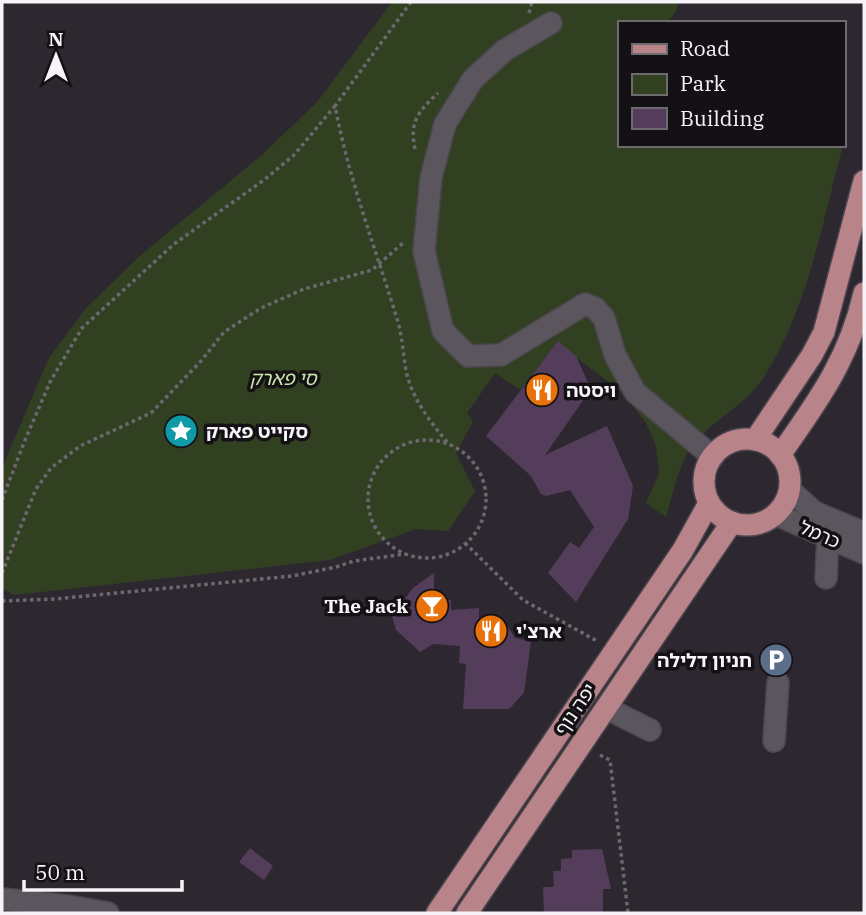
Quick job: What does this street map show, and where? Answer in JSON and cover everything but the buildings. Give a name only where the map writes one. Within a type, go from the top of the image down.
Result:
[{"type":"main road","points":[[755,440],[812,355],[824,331],[864,181]]},
{"type":"main road","points":[[780,455],[832,379],[859,315],[864,293]]},
{"type":"main road","points":[[741,439],[755,440],[764,442],[780,455],[787,465],[790,490],[777,515],[757,524],[732,523],[709,503],[704,476],[713,457],[727,443],[741,439]]},
{"type":"main road","name":"יפה נוף","points":[[437,913],[683,551],[709,503]]},
{"type":"main road","name":"יפה נוף","points":[[467,913],[732,523]]},
{"type":"street","points":[[551,23],[505,50],[473,79],[445,124],[431,178],[424,251],[443,331],[468,356],[501,355],[586,304],[595,308],[604,317],[615,355],[635,392],[713,457]]},
{"type":"street","name":"כרמל","points":[[790,490],[814,512],[864,533]]},
{"type":"street","name":"כרמל","points":[[777,515],[864,553]]},
{"type":"street","points":[[826,578],[828,537]]},
{"type":"street","points":[[774,741],[778,683]]},
{"type":"street","points":[[606,708],[650,730]]},
{"type":"street","points":[[2,899],[108,913]]},
{"type":"path","points":[[2,500],[51,380],[82,328],[174,244],[295,155],[335,106],[411,2]]},
{"type":"path","points":[[528,20],[531,2]]},
{"type":"path","points":[[416,151],[414,140],[417,113],[443,87]]},
{"type":"path","points":[[335,106],[341,141],[399,325],[408,376],[426,416],[448,443]]},
{"type":"path","points":[[2,573],[36,489],[51,468],[80,446],[150,413],[201,360],[224,331],[261,308],[304,289],[372,270],[407,238]]},
{"type":"path","points":[[430,439],[448,443],[466,454],[478,469],[485,489],[485,509],[478,528],[465,544],[436,557],[420,558],[405,554],[389,544],[376,531],[369,513],[367,495],[371,477],[380,461],[394,449],[411,441],[430,439]]},
{"type":"path","points":[[465,544],[523,600],[614,650]]},
{"type":"path","points":[[2,601],[55,599],[292,576],[354,561],[405,554]]},
{"type":"path","points":[[582,744],[610,760],[628,913]]},
{"type":"green space","name":"סי פארק","points":[[392,2],[679,2],[668,21],[618,21],[618,147],[842,147],[803,293],[779,350],[764,377],[750,394],[691,446],[678,476],[666,517],[646,503],[659,474],[656,446],[646,423],[623,393],[561,346],[552,349],[520,390],[495,373],[467,413],[473,422],[456,453],[475,491],[448,531],[416,529],[330,560],[14,595],[2,588],[2,468],[49,358],[86,308],[142,254],[262,155],[318,101]]},
{"type":"place","name":"ויסטה","points":[[542,390]]},
{"type":"place","name":"סקייט פארק","points":[[181,431]]},
{"type":"place","name":"The Jack","points":[[432,606]]},
{"type":"place","name":"ארצ'י","points":[[491,631]]},
{"type":"place","name":"חניון דלילה","points":[[776,660]]}]
